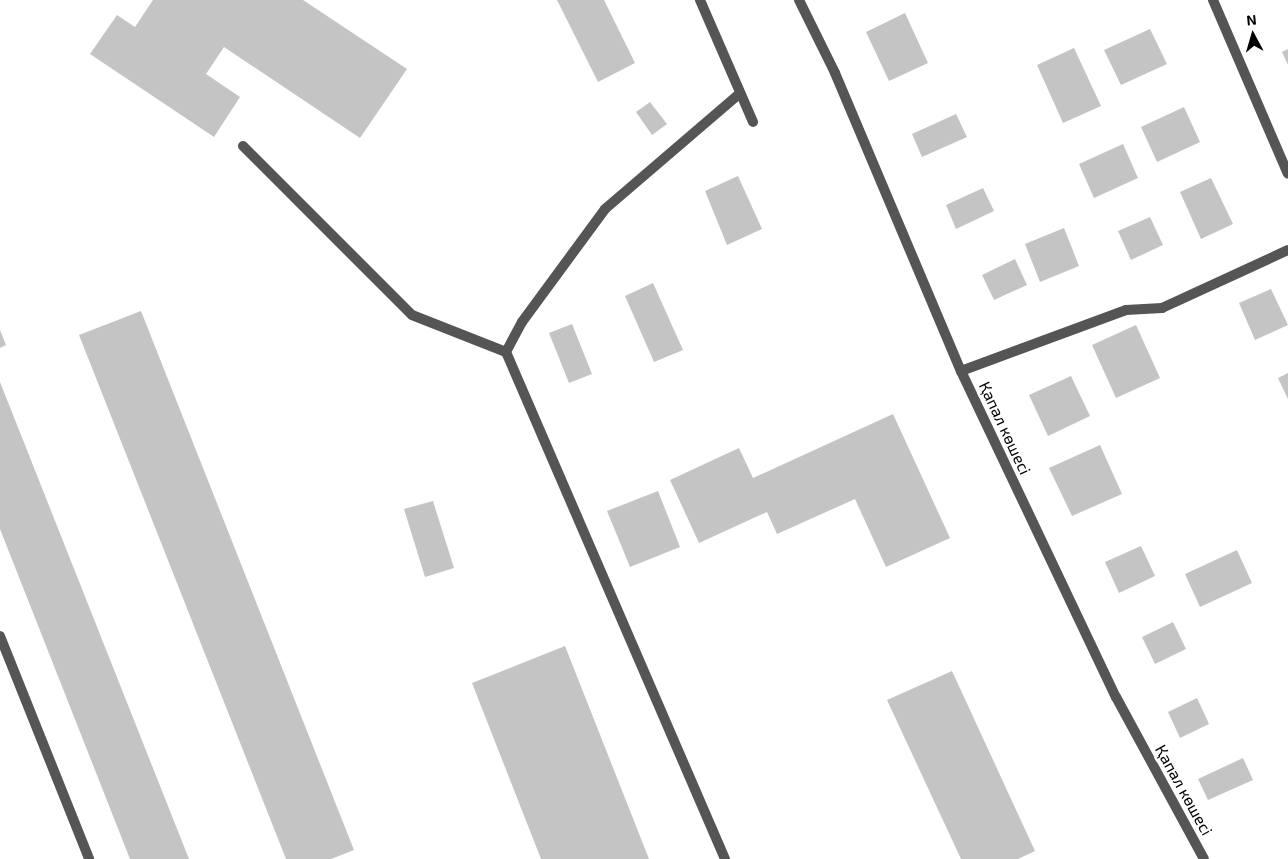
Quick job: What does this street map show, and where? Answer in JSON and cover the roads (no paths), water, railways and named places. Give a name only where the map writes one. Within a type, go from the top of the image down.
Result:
[{"type":"street","points":[[700,0],[739,94],[753,122]]},
{"type":"street","name":"Қапал көшесі","points":[[799,0],[835,73],[961,371],[1116,697],[1204,859]]},
{"type":"street","points":[[1213,0],[1288,174]]},
{"type":"street","points":[[506,352],[522,322],[605,208],[739,94]]},
{"type":"street","points":[[243,146],[412,316],[506,352],[725,859]]},
{"type":"street","points":[[961,371],[1126,310],[1162,308],[1288,250]]},
{"type":"street","points":[[0,636],[89,859]]}]
